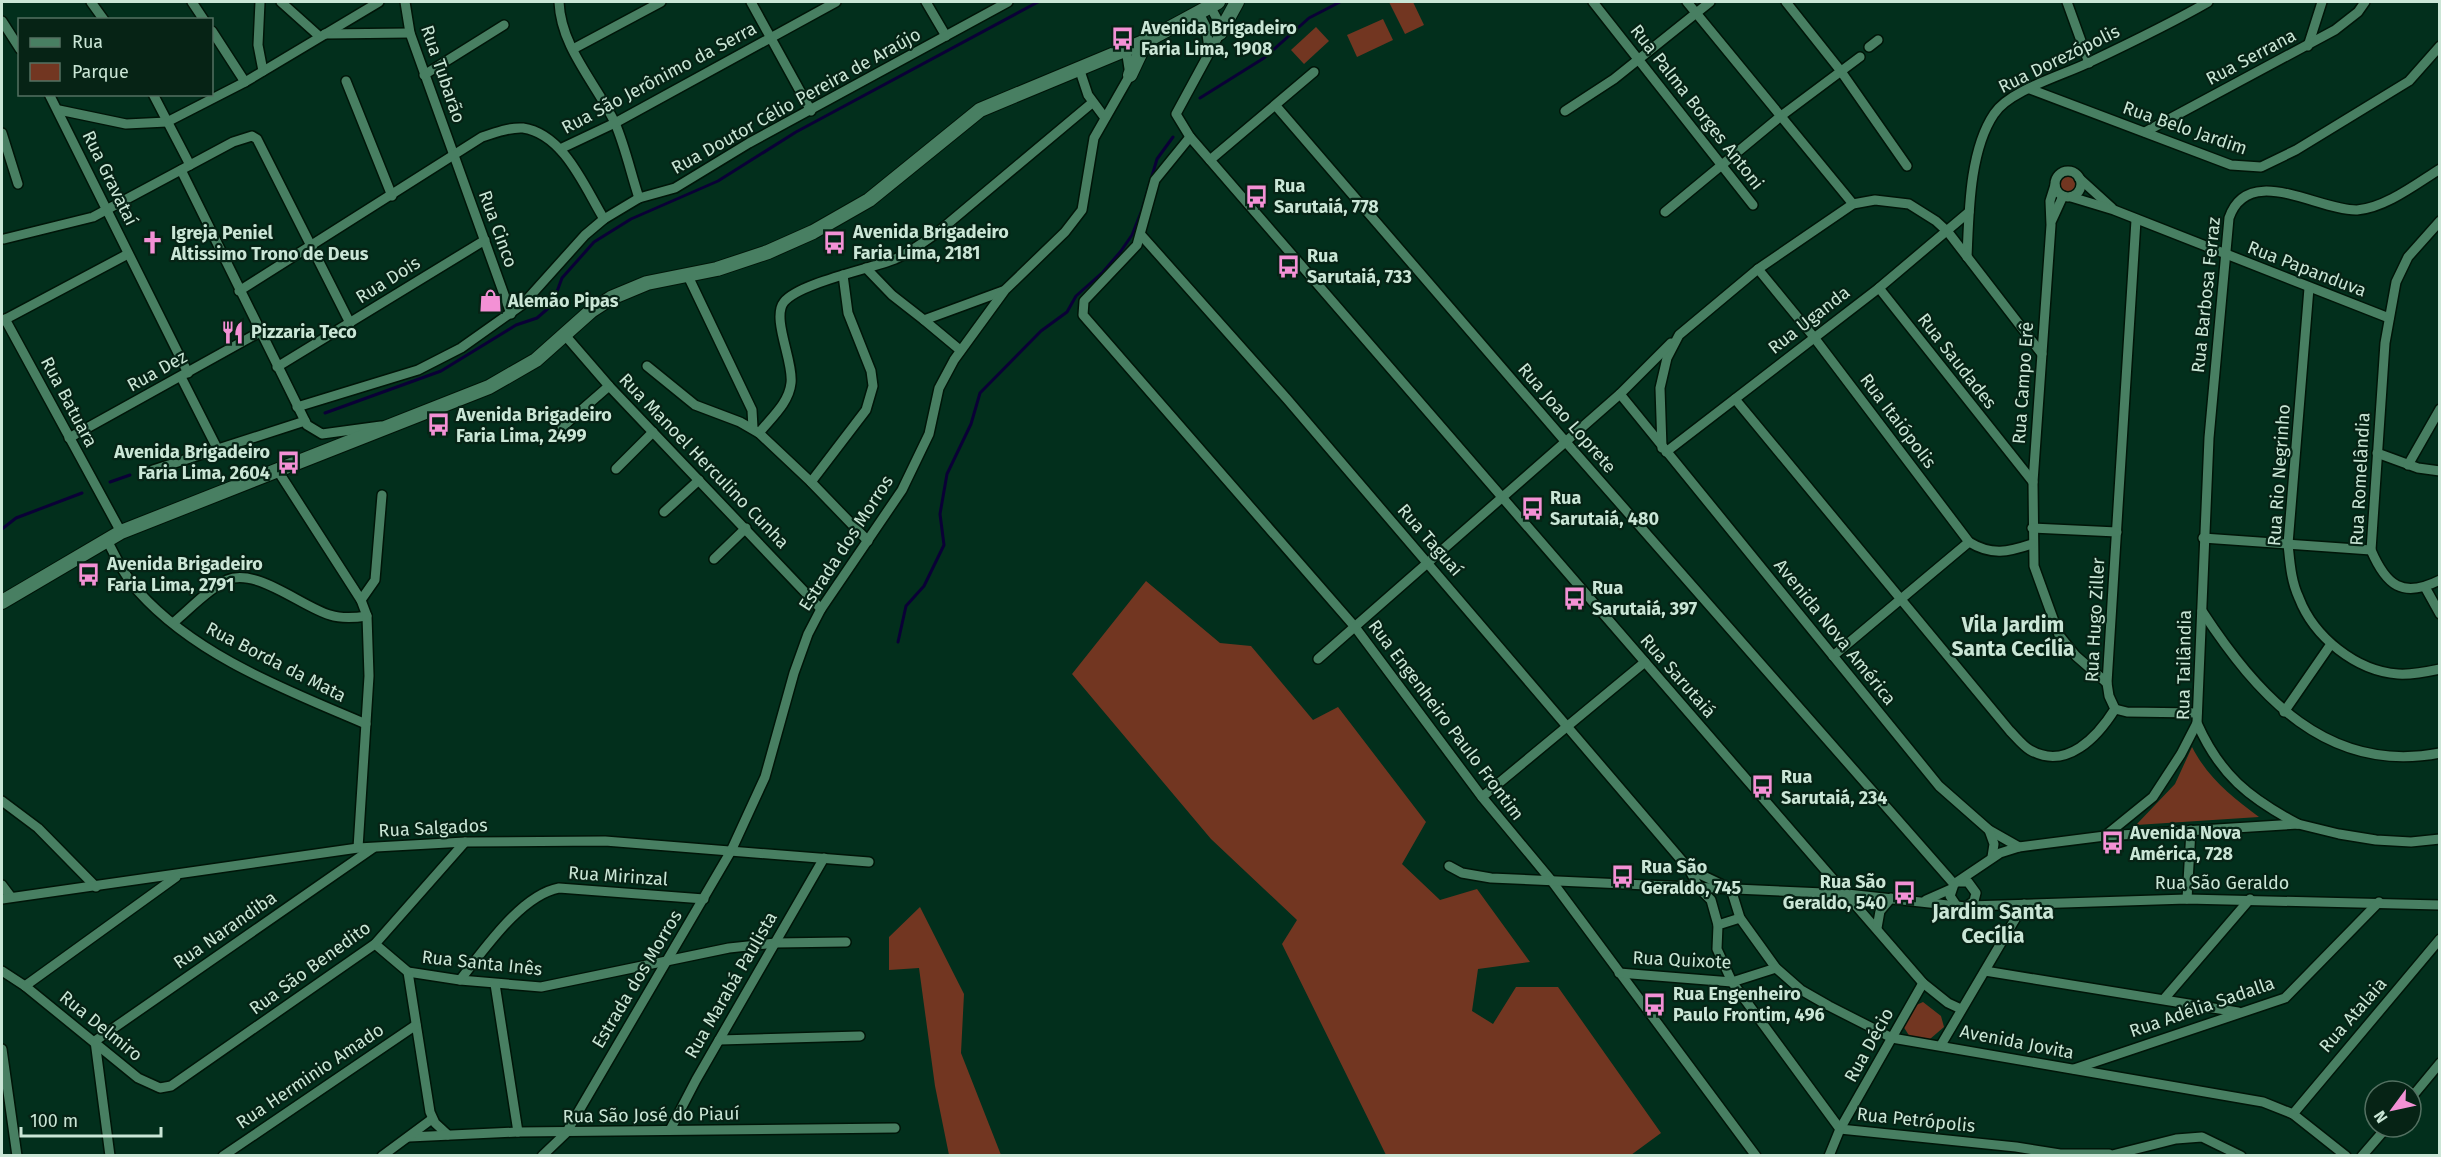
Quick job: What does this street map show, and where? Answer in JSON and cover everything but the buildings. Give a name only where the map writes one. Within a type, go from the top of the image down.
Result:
[{"type":"main road","points":[[1220,33],[1237,2]]},
{"type":"main road","points":[[2,603],[121,532],[389,429],[489,387],[536,360],[564,334],[611,298],[647,283],[717,269],[768,252],[813,232],[869,200],[980,110],[1146,41],[1209,7]]},
{"type":"main road","points":[[1130,75],[1146,41]]},
{"type":"street","points":[[91,2],[103,18]]},
{"type":"street","points":[[192,2],[203,18]]},
{"type":"street","points":[[260,2],[258,45],[263,71]]},
{"type":"street","points":[[281,2],[321,35],[410,33]]},
{"type":"street","points":[[59,110],[126,124],[168,122],[245,82],[380,2]]},
{"type":"street","name":"Rua Tubarão","points":[[405,2],[410,33],[454,156]]},
{"type":"street","points":[[559,2],[561,17],[573,49],[590,84],[615,123],[639,198]]},
{"type":"street","points":[[573,49],[661,2]]},
{"type":"street","points":[[751,2],[810,111]]},
{"type":"street","name":"Rua São Jerônimo da Serra","points":[[560,149],[615,123],[836,2]]},
{"type":"street","points":[[926,2],[946,36]]},
{"type":"street","name":"Rua Doutor Célio Pereira de Araújo","points":[[297,407],[418,370],[461,348],[511,314],[542,285],[585,236],[604,219],[639,198],[675,188],[749,143],[1008,2]]},
{"type":"street","name":"Rua Palma Borges Antoni","points":[[1593,2],[1753,205]]},
{"type":"street","points":[[1688,2],[1853,204]]},
{"type":"street","points":[[1565,111],[1639,59],[1710,2]]},
{"type":"street","points":[[1786,2],[1840,70],[1907,165]]},
{"type":"street","points":[[2067,2],[2089,63]]},
{"type":"street","name":"Rua Dorezópolis","points":[[1967,257],[1969,212],[1977,160],[1992,115],[2005,102],[2089,63],[2208,2]]},
{"type":"street","points":[[2308,45],[2322,2]]},
{"type":"street","name":"Rua Serrana","points":[[2145,132],[2308,45],[2350,20],[2365,2]]},
{"type":"street","points":[[1209,7],[1217,18],[1220,33],[1209,49]]},
{"type":"street","points":[[1209,7],[1206,27],[1209,49]]},
{"type":"street","points":[[2,21],[18,46]]},
{"type":"street","points":[[424,75],[504,25]]},
{"type":"street","points":[[213,33],[245,82]]},
{"type":"street","points":[[1869,47],[1878,40]]},
{"type":"street","name":"Rua Belo Jardim","points":[[2030,89],[2231,165],[2261,167],[2288,154],[2400,87],[2423,67],[2439,46]]},
{"type":"street","points":[[1126,49],[1130,75]]},
{"type":"street","name":"Rua Sarutaiá","points":[[1209,49],[1176,114],[1190,137],[1923,983],[1948,1003],[1961,1009]]},
{"type":"street","points":[[1665,212],[1781,116],[1860,57]]},
{"type":"street","points":[[1079,68],[1092,103],[1105,118]]},
{"type":"street","points":[[1210,160],[1314,72]]},
{"type":"street","name":"Estrada dos Morros","points":[[542,1155],[566,1133],[732,851],[765,777],[800,652],[821,609],[902,490],[929,434],[939,388],[960,350],[1005,290],[1079,216],[1085,203],[1091,148],[1130,75]]},
{"type":"street","points":[[346,81],[392,196]]},
{"type":"street","name":"Rua Gravataí","points":[[50,96],[128,254],[218,450]]},
{"type":"street","points":[[154,96],[168,122],[239,291],[305,422],[322,434],[369,427],[389,429]]},
{"type":"street","points":[[756,431],[784,403],[791,385],[779,314],[781,308],[794,294],[904,254],[939,232],[1092,103]]},
{"type":"street","name":"Rua Joao Loprete","points":[[1276,106],[1565,441],[1955,885]]},
{"type":"street","points":[[239,291],[482,137],[501,131],[522,128],[542,134],[560,149],[604,219]]},
{"type":"street","points":[[2,133],[18,184]]},
{"type":"street","points":[[4,239],[78,222],[107,210],[247,136],[257,139],[350,323]]},
{"type":"street","points":[[1142,236],[1155,180],[1190,137]]},
{"type":"street","name":"Rua Cinco","points":[[454,156],[511,314]]},
{"type":"street","name":"Rua Barbosa Ferraz","points":[[2203,538],[2224,254],[2231,210],[2249,195],[2277,191],[2342,209],[2359,210],[2386,201],[2439,169]]},
{"type":"street","points":[[2064,172],[2073,172],[2079,178],[2079,189],[2067,196],[2055,185],[2057,177],[2064,172]]},
{"type":"street","name":"Rua Papanduva","points":[[2079,178],[2114,210]]},
{"type":"street","name":"Rua Campo Erê","points":[[2055,185],[2050,201],[2033,482],[2034,566],[2059,635],[2082,662],[2107,683]]},
{"type":"street","name":"Rua Papanduva","points":[[2067,196],[2114,210],[2389,318]]},
{"type":"street","name":"Rua Campo Erê","points":[[2050,225],[2067,196]]},
{"type":"street","points":[[1318,659],[1620,394],[1679,335],[1758,269],[1853,204],[1875,200],[1909,204],[1936,221],[1948,232],[2042,354]]},
{"type":"street","name":"Rua Uganda","points":[[1664,450],[1735,399],[1813,336],[1879,288],[1969,212]]},
{"type":"street","name":"Rua Hugo Ziller","points":[[2115,709],[2109,696],[2107,683],[2136,220]]},
{"type":"street","name":"Rua Romelândia","points":[[2425,587],[2405,589],[2388,582],[2371,550],[2389,318],[2401,269],[2439,221]]},
{"type":"street","name":"Rua Engenheiro Paulo Frontim","points":[[1142,236],[1130,254],[1084,301],[1082,310],[1088,322],[1355,627],[1482,797],[1551,880],[1756,1155]]},
{"type":"street","name":"Rua Taguaí","points":[[1142,236],[1567,726],[1689,869],[1699,888]]},
{"type":"street","name":"Rua Dois","points":[[277,368],[484,240]]},
{"type":"street","points":[[3,320],[128,254]]},
{"type":"street","points":[[866,268],[885,289],[960,350]]},
{"type":"street","name":"Rua Itaiópolis","points":[[1758,269],[1813,336],[1969,542]]},
{"type":"street","points":[[687,274],[752,410],[756,431]]},
{"type":"street","points":[[811,482],[866,410],[873,386],[871,371],[848,313],[843,275]]},
{"type":"street","name":"Rua Saudades","points":[[1879,288],[2033,482]]},
{"type":"street","name":"Rua Rio Negrinho","points":[[2309,288],[2288,544],[2291,577],[2309,618],[2331,644],[2359,662],[2381,671],[2399,674],[2439,669]]},
{"type":"street","points":[[924,320],[1005,290]]},
{"type":"street","name":"Rua Batuara","points":[[3,320],[121,532]]},
{"type":"street","name":"Rua Dez","points":[[69,438],[260,332]]},
{"type":"street","name":"Rua Manoel Herculino Cunha","points":[[564,334],[609,386],[821,609]]},
{"type":"street","points":[[1664,450],[1660,407],[1662,371],[1679,335]]},
{"type":"street","points":[[647,366],[671,388],[695,405],[756,431],[811,482],[868,541]]},
{"type":"street","points":[[562,427],[609,386]]},
{"type":"street","name":"Avenida Nova América","points":[[1620,394],[1939,786],[1989,830],[2019,847]]},
{"type":"street","points":[[1735,399],[1968,683],[2029,749],[2050,755],[2077,750],[2101,731],[2115,709],[2127,712],[2197,713]]},
{"type":"street","points":[[2408,465],[2439,409]]},
{"type":"street","points":[[153,470],[305,422]]},
{"type":"street","points":[[616,469],[653,432]]},
{"type":"street","points":[[2377,453],[2408,465],[2439,471]]},
{"type":"street","points":[[278,471],[361,600],[367,616],[369,676],[358,848]]},
{"type":"street","points":[[664,512],[699,480]]},
{"type":"street","points":[[361,600],[375,580],[382,495]]},
{"type":"street","points":[[714,559],[746,528]]},
{"type":"street","points":[[2032,528],[2117,532]]},
{"type":"street","points":[[2203,538],[2371,550]]},
{"type":"street","name":"Rua Tailândia","points":[[2203,538],[2197,723],[2216,760],[2228,777],[2262,803],[2298,824]]},
{"type":"street","name":"Rua Borda da Mata","points":[[107,540],[136,589],[173,623],[216,654],[366,724]]},
{"type":"street","points":[[1833,656],[1969,542],[1982,549],[2000,553],[2032,544]]},
{"type":"street","points":[[173,623],[216,587],[238,577],[250,578],[274,588],[331,616],[367,616]]},
{"type":"street","points":[[2439,580],[2425,587],[2439,614]]},
{"type":"street","points":[[2202,611],[2219,638],[2257,686],[2284,712],[2321,737],[2359,751],[2395,755],[2439,753]]},
{"type":"street","points":[[2200,638],[2219,638]]},
{"type":"street","points":[[2284,712],[2331,644]]},
{"type":"street","points":[[1482,797],[1645,662]]},
{"type":"street","points":[[2105,836],[2153,797],[2181,754],[2197,723]]},
{"type":"street","points":[[2,801],[38,828],[96,887]]},
{"type":"street","points":[[2262,803],[2267,815],[2264,825]]},
{"type":"street","points":[[2122,834],[2130,816]]},
{"type":"street","points":[[1923,901],[1955,885],[1988,860],[2019,847],[2105,836],[2298,824],[2376,840],[2411,842],[2439,839]]},
{"type":"street","points":[[1449,866],[1462,873],[1491,878],[1847,894],[1969,906],[1974,901],[1975,891],[1994,844],[1989,830]]},
{"type":"street","points":[[2187,899],[2191,830]]},
{"type":"street","name":"Rua Salgados","points":[[7,898],[137,882],[358,848],[465,842],[605,842],[868,862]]},
{"type":"street","name":"Rua São Benedito","points":[[184,1078],[375,944],[465,842]]},
{"type":"street","name":"Rua Narandiba","points":[[95,1041],[375,847]]},
{"type":"street","name":"Rua Marabá Paulista","points":[[670,1130],[824,858]]},
{"type":"street","name":"Rua Taguaí","points":[[1689,869],[1731,889]]},
{"type":"street","points":[[25,986],[178,876]]},
{"type":"street","points":[[137,882],[141,892],[139,904]]},
{"type":"street","points":[[1955,885],[1968,882],[1975,891]]},
{"type":"street","points":[[2,885],[7,898]]},
{"type":"street","points":[[1955,885],[1950,896],[1956,906]]},
{"type":"street","name":"Rua Mirinzal","points":[[460,980],[526,905],[546,891],[559,888],[704,899]]},
{"type":"street","points":[[1699,888],[1711,900],[1718,925],[1740,918]]},
{"type":"street","name":"Avenida Jovita","points":[[1731,889],[1740,918],[1776,968],[1802,990],[1892,1038],[2244,1098],[2293,1114],[2346,1155]]},
{"type":"street","name":"Rua São Geraldo","points":[[1975,891],[2004,905]]},
{"type":"street","points":[[1877,928],[1880,911],[1891,898]]},
{"type":"street","name":"Rua São Geraldo","points":[[1969,906],[2187,899],[2439,904]]},
{"type":"street","points":[[2164,999],[2250,899]]},
{"type":"street","name":"Rua Adélia Sadalla","points":[[2073,1070],[2285,998],[2379,902]]},
{"type":"street","points":[[1941,1045],[2024,904]]},
{"type":"street","name":"Rua Petrópolis","points":[[1718,925],[1717,949],[1732,982],[1840,1129],[2060,1155],[2109,1155],[2176,1139],[2202,1137],[2241,1155]]},
{"type":"street","name":"Rua Atalaia","points":[[2293,1114],[2439,939]]},
{"type":"street","name":"Rua Santa Inês","points":[[375,944],[408,972],[495,984],[541,987],[729,948],[775,943],[846,942]]},
{"type":"street","name":"Rua Quixote","points":[[1619,972],[1732,982],[1776,968]]},
{"type":"street","name":"Rua Delmiro","points":[[2,970],[152,1086],[160,1088],[171,1086],[184,1078]]},
{"type":"street","points":[[1985,971],[2240,1012]]},
{"type":"street","points":[[408,972],[432,1119],[448,1135]]},
{"type":"street","name":"Rua Décio","points":[[1829,1155],[1840,1129],[1923,983]]},
{"type":"street","points":[[495,984],[518,1132]]},
{"type":"street","name":"Rua Herminio Amado","points":[[223,1155],[416,1025]]},
{"type":"street","points":[[719,1040],[860,1036]]},
{"type":"street","points":[[95,1041],[110,1155]]},
{"type":"street","points":[[2,1049],[17,1155]]},
{"type":"street","points":[[2423,1083],[2439,1063]]},
{"type":"street","points":[[382,1155],[432,1119]]},
{"type":"street","name":"Rua São José do Piauí","points":[[409,1137],[518,1132],[895,1128]]},
{"type":"street","points":[[2362,1155],[2376,1139]]},
{"type":"green space","points":[[1389,2],[1413,2],[1424,25],[1405,34]]},
{"type":"green space","points":[[1383,19],[1393,40],[1357,57],[1347,35]]},
{"type":"green space","points":[[1316,27],[1329,41],[1304,64],[1291,50]]},
{"type":"green space","points":[[2068,171],[2077,175],[2081,184],[2077,193],[2068,197],[2059,193],[2055,184],[2059,175]]},
{"type":"green space","points":[[1146,581],[1220,643],[1251,646],[1313,720],[1338,707],[1426,822],[1402,864],[1440,900],[1477,889],[1530,962],[1478,969],[1472,1011],[1493,1024],[1516,987],[1558,987],[1661,1133],[1631,1155],[1386,1155],[1282,944],[1297,920],[1211,839],[1072,674]]},
{"type":"green space","points":[[2192,747],[2213,777],[2259,817],[2136,825],[2175,784]]},
{"type":"green space","points":[[920,907],[964,994],[961,1053],[1001,1155],[949,1155],[935,1086],[919,968],[889,970],[889,937]]},
{"type":"green space","points":[[1923,1002],[1941,1016],[1944,1027],[1930,1039],[1910,1037],[1903,1026],[1914,1006]]},
{"type":"waterway","points":[[325,413],[441,371],[516,325],[537,318],[552,305],[562,278],[594,242],[631,219],[718,181],[796,132],[1038,2]]},
{"type":"waterway","points":[[1200,98],[1264,58],[1309,18],[1340,2]]},
{"type":"waterway","points":[[898,642],[906,606],[924,586],[944,545],[940,514],[947,474],[971,424],[980,393],[1041,331],[1067,312],[1076,296],[1103,272],[1121,251],[1132,235],[1142,210],[1157,159],[1173,137]]},
{"type":"waterway","points":[[110,482],[130,475]]},
{"type":"waterway","points":[[2,529],[16,518],[82,493]]},
{"type":"place","name":"Avenida Brigadeiro Faria Lima, 1908","points":[[1123,38]]},
{"type":"place","name":"Rua Sarutaiá, 778","points":[[1256,196]]},
{"type":"place","name":"Avenida Brigadeiro Faria Lima, 2181","points":[[835,242]]},
{"type":"place","name":"Igreja Peniel Altissimo Trono de Deus","points":[[153,243]]},
{"type":"place","name":"Rua Sarutaiá, 733","points":[[1289,266]]},
{"type":"place","name":"Alemão Pipas","points":[[490,301]]},
{"type":"place","name":"Pizzaria Teco","points":[[233,332]]},
{"type":"place","name":"Avenida Brigadeiro Faria Lima, 2499","points":[[438,425]]},
{"type":"place","name":"Avenida Brigadeiro Faria Lima, 2604","points":[[288,462]]},
{"type":"place","name":"Rua Sarutaiá, 480","points":[[1532,508]]},
{"type":"place","name":"Avenida Brigadeiro Faria Lima, 2791","points":[[89,574]]},
{"type":"place","name":"Rua Sarutaiá, 397","points":[[1574,598]]},
{"type":"place","name":"Rua Sarutaiá, 234","points":[[1763,787]]},
{"type":"place","name":"Avenida Nova América, 728","points":[[2112,843]]},
{"type":"place","name":"Rua São Geraldo, 745","points":[[1623,877]]},
{"type":"place","name":"Rua São Geraldo, 540","points":[[1904,892]]},
{"type":"place","name":"Rua Engenheiro Paulo Frontim, 496","points":[[1655,1004]]},
{"type":"district","name":"Vila Jardim Santa Cecília","points":[[2013,637]]},
{"type":"district","name":"Jardim Santa Cecília","points":[[1993,924]]}]
